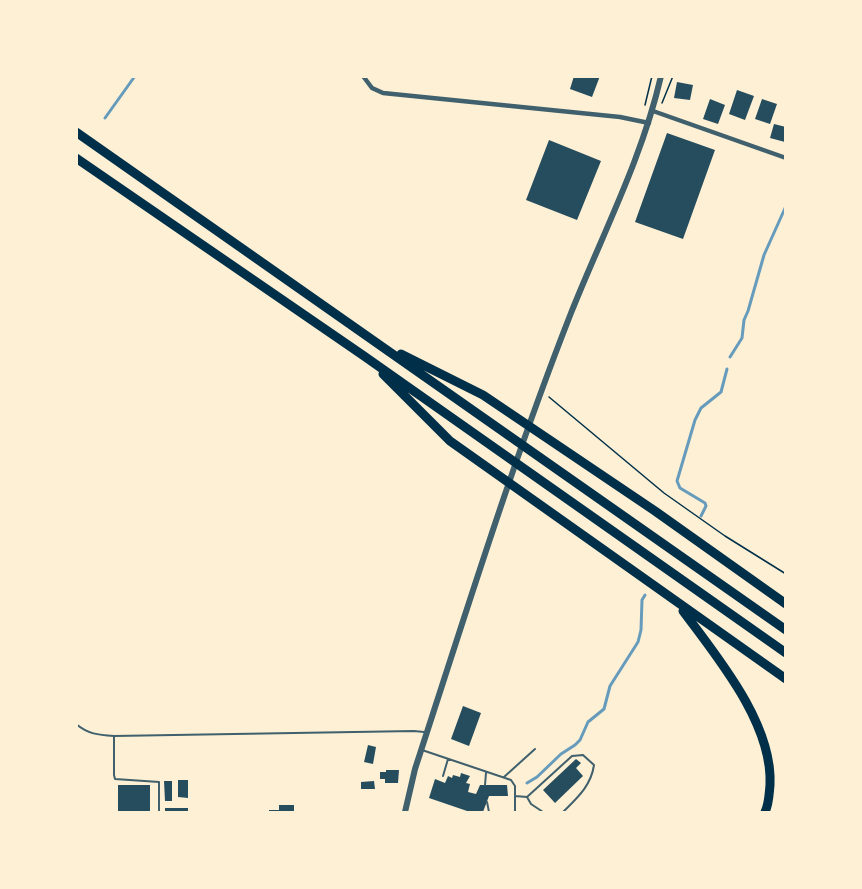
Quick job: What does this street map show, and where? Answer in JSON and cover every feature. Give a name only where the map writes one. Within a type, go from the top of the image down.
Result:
[{"type":"highway","points":[[76,132],[786,630]]},
{"type":"highway","points":[[76,158],[364,356],[786,653]]},
{"type":"highway","points":[[373,340],[483,395],[655,511],[786,604]]},
{"type":"highway","points":[[364,356],[450,441],[786,679]]},
{"type":"highway","points":[[678,604],[755,717],[766,745],[769,766],[769,795],[765,813]]},
{"type":"street","points":[[363,76],[372,88],[383,93],[620,117],[649,123]]},
{"type":"street","points":[[405,813],[427,733],[500,510],[571,312],[649,123],[656,112],[661,76]]},
{"type":"street","points":[[656,112],[786,158]]},
{"type":"lane","points":[[76,724],[96,735],[114,736],[414,730],[427,733]]},
{"type":"lane","points":[[114,736],[115,779],[159,782],[159,813]]},
{"type":"lane","points":[[504,777],[535,749]]},
{"type":"lane","points":[[422,750],[511,780],[515,786],[515,812],[508,813]]},
{"type":"lane","points":[[515,796],[526,797],[577,754],[583,755],[594,765],[593,776],[584,790],[563,813]]},
{"type":"lane","points":[[443,776],[448,759]]},
{"type":"lane","points":[[485,784],[486,771]]},
{"type":"lane","points":[[526,797],[543,813]]},
{"type":"lane","points":[[487,802],[489,813]]},
{"type":"path","points":[[641,121],[652,76]]},
{"type":"path","points":[[656,112],[673,76]]},
{"type":"path","points":[[541,396],[683,507],[725,537],[786,574]]},
{"type":"building","points":[[574,76],[600,76],[592,97],[570,89]]},
{"type":"building","points":[[677,82],[693,85],[690,100],[674,98]]},
{"type":"building","points":[[737,90],[754,96],[745,120],[729,114]]},
{"type":"building","points":[[710,99],[725,105],[718,124],[703,119]]},
{"type":"building","points":[[762,99],[777,104],[770,124],[755,119]]},
{"type":"building","points":[[774,124],[786,127],[785,142],[770,138]]},
{"type":"building","points":[[667,133],[715,150],[683,239],[635,222]]},
{"type":"building","points":[[549,140],[601,161],[577,220],[526,200]]},
{"type":"building","points":[[463,706],[481,713],[469,746],[451,739]]},
{"type":"building","points":[[368,745],[376,747],[373,764],[364,762]]},
{"type":"building","points":[[576,759],[581,763],[576,768],[583,776],[555,803],[543,790]]},
{"type":"building","points":[[386,770],[399,770],[398,783],[385,783],[385,779],[380,779],[380,772],[386,772]]},
{"type":"building","points":[[461,773],[470,776],[466,783],[470,784],[468,792],[476,794],[480,785],[507,785],[508,796],[489,796],[483,812],[470,812],[429,798],[435,779],[445,783],[448,776],[460,777]]},
{"type":"building","points":[[178,780],[188,780],[188,798],[178,797]]},
{"type":"building","points":[[164,781],[172,781],[172,801],[165,801]]},
{"type":"building","points":[[374,781],[375,789],[361,789],[361,782]]},
{"type":"building","points":[[118,785],[150,785],[150,812],[118,812]]},
{"type":"building","points":[[279,805],[294,805],[294,812],[269,812],[269,810],[279,810]]},
{"type":"building","points":[[165,808],[188,808],[188,812],[165,812]]},
{"type":"waterway","points":[[105,118],[135,76]]},
{"type":"waterway","points":[[730,357],[742,338],[744,320],[764,255],[786,206]]},
{"type":"waterway","points":[[701,516],[706,506],[705,503],[680,488],[677,481],[695,420],[701,408],[721,392],[727,369]]},
{"type":"waterway","points":[[527,783],[575,745],[580,740],[588,722],[604,709],[610,686],[638,642],[641,630],[642,600],[645,595]]}]
